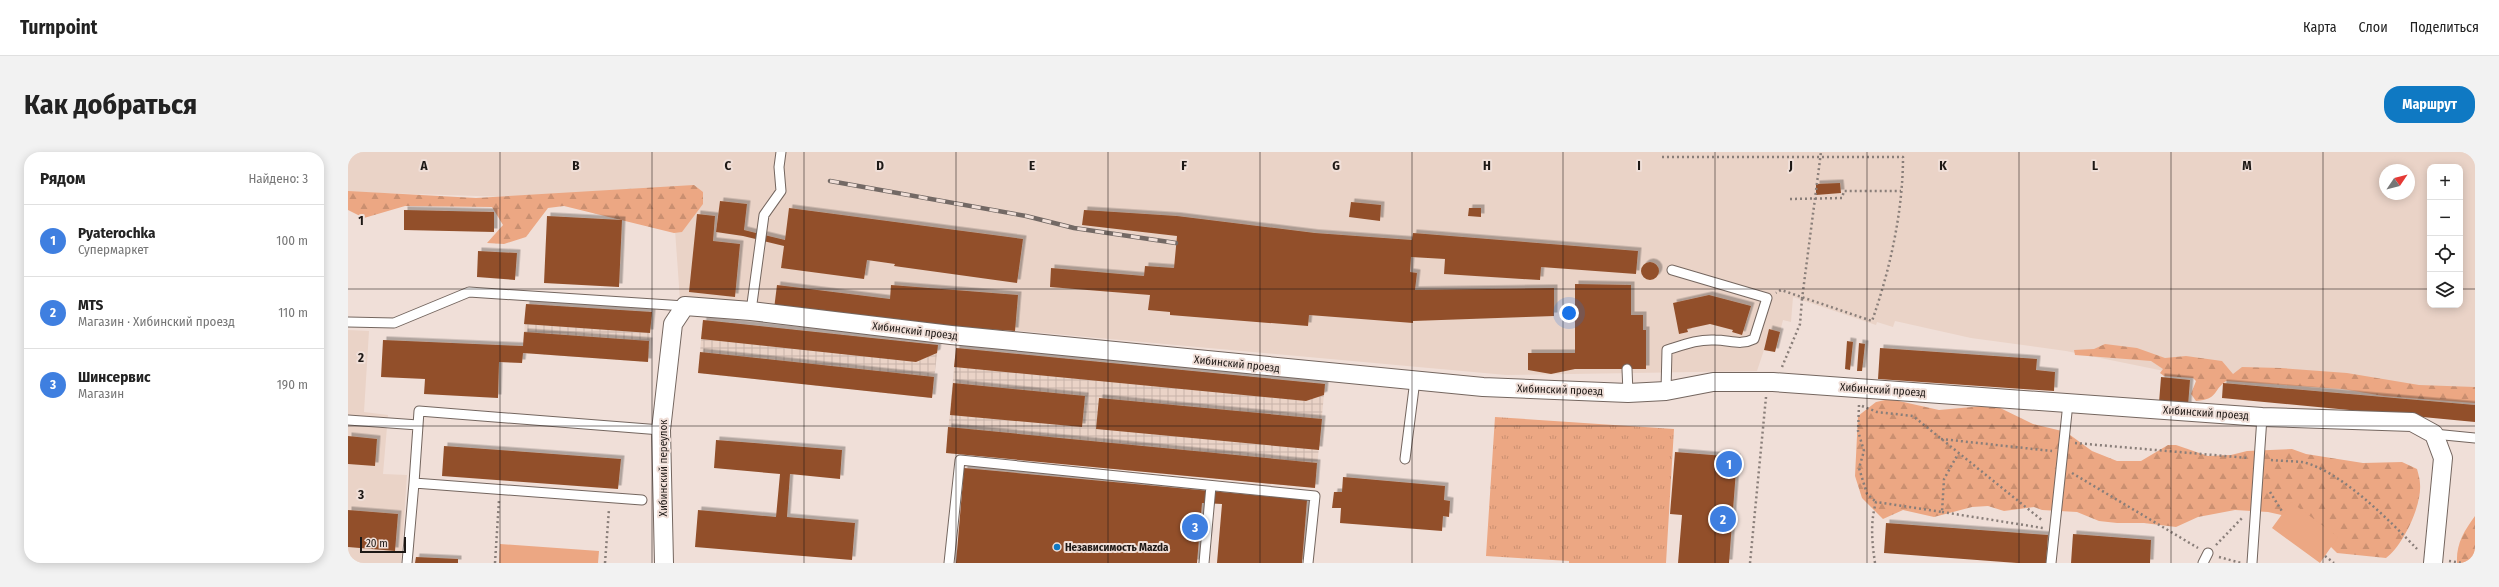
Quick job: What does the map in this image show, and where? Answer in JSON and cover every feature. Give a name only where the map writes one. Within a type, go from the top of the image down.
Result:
[{"type":"street","name":"Хибинский проезд","points":[[685,306],[751,311],[951,335],[1415,380],[1483,388],[1628,393],[1666,391],[1713,382],[1772,382],[1861,397],[2068,403],[2262,417],[2412,422],[2434,434]]},
{"type":"street","name":"Хибинский переулок","points":[[664,563],[661,430],[672,324],[685,306]]},
{"type":"street","points":[[2433,563],[2443,458],[2434,434]]},
{"type":"lane","points":[[751,311],[764,215],[781,191],[779,167],[781,152]]},
{"type":"lane","points":[[1666,391],[1667,350],[1695,341],[1716,340],[1744,344],[1754,339],[1767,298],[1672,270]]},
{"type":"lane","points":[[348,322],[394,323],[469,292],[685,306]]},
{"type":"lane","points":[[1627,369],[1628,393]]},
{"type":"lane","points":[[1405,459],[1415,380]]},
{"type":"lane","points":[[2051,563],[2060,466],[2068,403]]},
{"type":"lane","points":[[407,563],[419,411],[661,430]]},
{"type":"lane","points":[[2252,563],[2262,417]]},
{"type":"lane","points":[[348,420],[418,425]]},
{"type":"lane","points":[[2434,434],[2475,438]]},
{"type":"lane","points":[[949,563],[960,460],[1315,496],[1308,563]]},
{"type":"lane","points":[[414,483],[642,500]]},
{"type":"lane","points":[[1204,563],[1211,486]]},
{"type":"lane","points":[[2203,563],[2208,553]]},
{"type":"path","points":[[1750,563],[1766,393],[1786,362],[1800,324],[1821,152]]},
{"type":"path","points":[[1662,156],[1903,157],[1901,191],[1894,237],[1872,320],[1781,290],[1767,298]]},
{"type":"path","points":[[1790,200],[1842,198],[1844,192],[1901,191]]},
{"type":"path","points":[[1861,397],[1877,412],[1913,416],[1958,454],[2054,530]]},
{"type":"path","points":[[1861,397],[1858,431],[1864,451],[1860,468],[1867,494],[1876,502],[2054,530]]},
{"type":"path","points":[[1940,439],[2062,452]]},
{"type":"path","points":[[1942,512],[1944,479],[1958,454]]},
{"type":"path","points":[[2060,466],[2208,553],[2242,563]]},
{"type":"path","points":[[2258,475],[2283,513]]},
{"type":"path","points":[[495,563],[499,490]]},
{"type":"path","points":[[605,563],[610,498]]},
{"type":"path","points":[[1875,563],[1871,538],[1872,517],[1876,502]]},
{"type":"path","points":[[2208,553],[2256,503]]},
{"type":"path","points":[[2324,556],[2334,563]]},
{"type":"shaded area","points":[[348,152],[2475,152],[2475,405],[2223,383],[2066,351],[1971,338],[1895,321],[1893,327],[1877,322],[1876,325],[1793,297],[1791,322],[1783,320],[1775,352],[1764,350],[1757,371],[1506,375],[680,300],[673,202],[348,192]]},
{"type":"shaded area","points":[[526,304],[652,312],[648,362],[523,353]]},
{"type":"shaded area","points":[[703,320],[938,345],[932,398],[698,373]]},
{"type":"shaded area","points":[[348,330],[369,331],[364,412],[388,415],[383,474],[407,475],[401,563],[348,563]]},
{"type":"shaded area","points":[[956,348],[1325,384],[1315,488],[946,453]]},
{"type":"green space","points":[[694,185],[703,192],[703,204],[682,232],[674,233],[564,206],[548,208],[526,237],[504,244],[487,243],[503,225],[492,207],[405,206],[364,218],[348,210],[348,191],[476,198]]},
{"type":"green space","points":[[2105,344],[2137,348],[2165,358],[2186,356],[2222,361],[2233,374],[2242,367],[2281,368],[2347,373],[2419,385],[2475,387],[2475,403],[2384,396],[2342,389],[2226,381],[2212,396],[2196,401],[2191,394],[2196,381],[2193,378],[2164,376],[2160,373],[2163,369],[2151,361],[2075,355],[2074,350],[2094,349]]},
{"type":"green space","points":[[1890,399],[1939,410],[1994,405],[2033,424],[2066,432],[2092,451],[2117,461],[2141,461],[2168,445],[2176,445],[2208,456],[2231,455],[2247,451],[2292,449],[2306,454],[2363,463],[2402,462],[2417,469],[2420,482],[2420,493],[2415,513],[2405,535],[2386,558],[2337,553],[2320,536],[2286,516],[2268,512],[2235,510],[2198,517],[2176,527],[2144,523],[2099,521],[2077,512],[2042,510],[2034,507],[2004,511],[1988,506],[1972,507],[1934,517],[1903,510],[1883,519],[1862,498],[1855,476],[1858,416],[1876,402]]},
{"type":"green space","points":[[1495,417],[1674,429],[1666,563],[1569,563],[1569,561],[1486,556]]},
{"type":"green space","points":[[2291,502],[2338,537],[2320,563],[2272,528]]},
{"type":"green space","points":[[2475,516],[2475,563],[2457,563],[2459,544],[2467,527]]},
{"type":"green space","points":[[500,544],[599,551],[598,563],[499,563]]},
{"type":"building","points":[[1840,183],[1841,193],[1816,195],[1816,184]]},
{"type":"building","points":[[720,201],[747,204],[744,230],[785,240],[789,208],[1023,239],[1017,283],[894,266],[895,264],[867,260],[864,279],[781,268],[784,246],[743,236],[716,232]]},
{"type":"building","points":[[1351,202],[1381,205],[1380,221],[1349,217]]},
{"type":"building","points":[[1469,208],[1481,208],[1481,217],[1468,216]]},
{"type":"building","points":[[404,210],[494,212],[494,232],[404,230]]},
{"type":"building","points":[[1084,210],[1177,216],[1315,233],[1412,240],[1413,233],[1638,251],[1636,274],[1541,267],[1540,280],[1444,274],[1445,259],[1411,257],[1410,272],[1417,273],[1415,290],[1554,288],[1554,316],[1413,321],[1413,323],[1309,315],[1308,326],[1170,315],[1170,312],[1148,310],[1150,295],[1050,287],[1051,268],[1144,276],[1145,266],[1174,268],[1177,236],[1082,225]]},
{"type":"building","points":[[697,214],[715,216],[713,241],[740,244],[735,297],[689,292]]},
{"type":"building","points":[[547,216],[622,220],[619,287],[544,283]]},
{"type":"building","points":[[478,251],[517,253],[515,280],[477,277]]},
{"type":"building","points":[[1650,262],[1656,265],[1659,271],[1656,277],[1650,280],[1644,277],[1641,271],[1644,265]]},
{"type":"building","points":[[1575,284],[1631,285],[1631,315],[1643,315],[1643,330],[1646,330],[1646,369],[1575,369],[1551,374],[1528,370],[1528,353],[1575,353]]},
{"type":"building","points":[[777,285],[890,299],[891,285],[1018,295],[1015,331],[887,323],[774,309]]},
{"type":"building","points":[[1709,295],[1751,306],[1742,335],[1732,332],[1733,330],[1710,324],[1687,329],[1688,332],[1679,334],[1673,303]]},
{"type":"building","points":[[526,304],[652,312],[650,333],[524,324]]},
{"type":"building","points":[[703,320],[938,345],[937,353],[916,362],[701,339]]},
{"type":"building","points":[[1769,329],[1780,332],[1775,352],[1764,350]]},
{"type":"building","points":[[524,332],[649,341],[648,362],[523,353],[522,363],[499,362],[498,398],[424,394],[425,379],[381,377],[383,340],[523,346]]},
{"type":"building","points":[[1847,341],[1853,342],[1850,370],[1845,369]]},
{"type":"building","points":[[1859,343],[1865,344],[1862,371],[1857,371]]},
{"type":"building","points":[[956,348],[1325,384],[1324,395],[1306,401],[954,367]]},
{"type":"building","points":[[1880,348],[2037,359],[2036,370],[2055,372],[2054,391],[1878,379]]},
{"type":"building","points":[[700,352],[934,377],[932,398],[698,373]]},
{"type":"building","points":[[2161,377],[2190,380],[2188,406],[2159,403]]},
{"type":"building","points":[[953,383],[1085,396],[1082,427],[950,415]]},
{"type":"building","points":[[2223,383],[2475,405],[2475,422],[2222,398]]},
{"type":"building","points":[[1099,398],[1322,419],[1319,450],[1096,429]]},
{"type":"building","points":[[948,427],[1317,463],[1315,488],[946,453]]},
{"type":"building","points":[[348,436],[377,439],[375,466],[348,464]]},
{"type":"building","points":[[716,440],[842,450],[840,479],[790,474],[787,517],[855,523],[852,560],[695,547],[698,510],[776,517],[780,474],[714,468]]},
{"type":"building","points":[[444,446],[621,459],[618,489],[442,476]]},
{"type":"building","points":[[1675,452],[1737,457],[1729,563],[1678,563],[1682,515],[1670,514]]},
{"type":"building","points":[[964,468],[1307,500],[1302,563],[1217,563],[1222,504],[1202,503],[1197,563],[956,563]]},
{"type":"building","points":[[1343,477],[1445,486],[1444,500],[1450,501],[1449,517],[1443,516],[1442,531],[1340,523],[1341,508],[1332,508],[1334,492],[1342,492]]},
{"type":"building","points":[[348,510],[398,514],[395,551],[348,547]]},
{"type":"building","points":[[1886,523],[2048,535],[2046,563],[2017,563],[1884,553]]},
{"type":"building","points":[[2073,534],[2151,540],[2150,563],[2071,563]]},
{"type":"building","points":[[416,557],[458,559],[458,563],[415,563]]},
{"type":"railway","points":[[830,181],[1026,216],[1074,228],[1176,243]]},
{"type":"place","name":"Pyaterochka","points":[[1729,464]]},
{"type":"place","name":"MTS","points":[[1723,519]]},
{"type":"place","name":"Шинсервис","points":[[1195,527]]},
{"type":"place","name":"Независимость Mazda","points":[[1057,547]]}]
